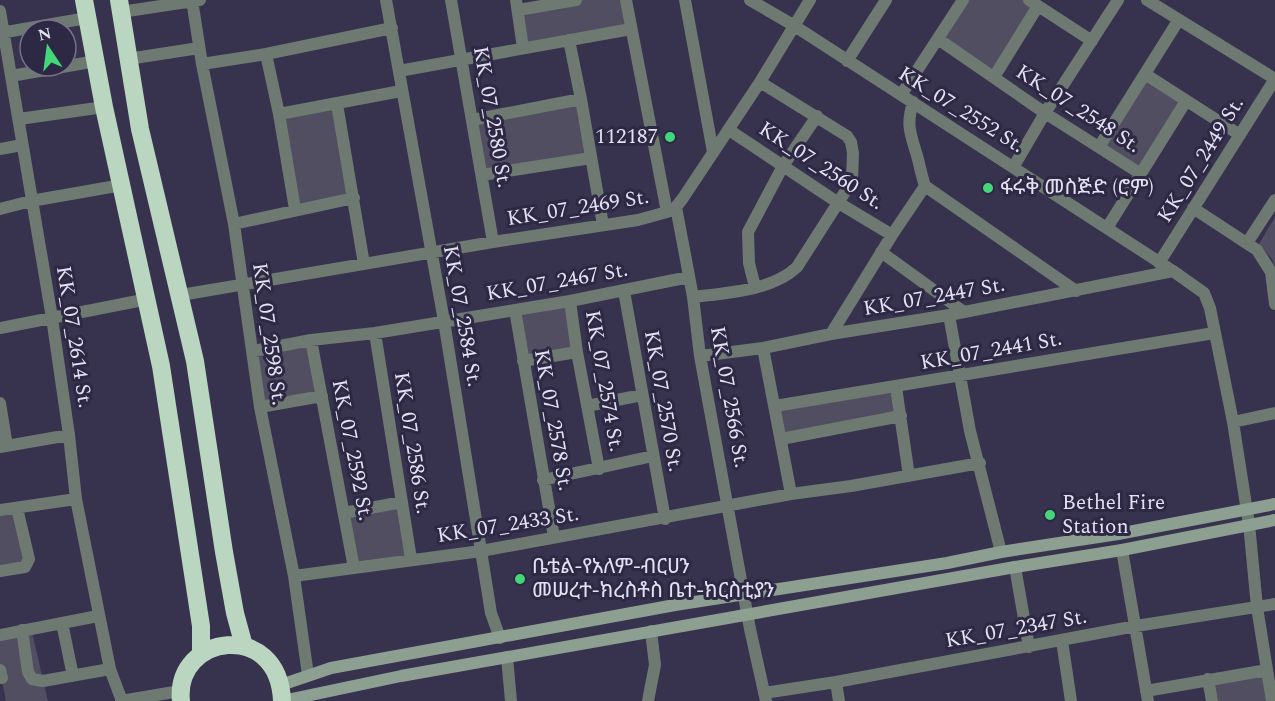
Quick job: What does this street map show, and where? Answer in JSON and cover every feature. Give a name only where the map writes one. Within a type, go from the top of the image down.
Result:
[{"type":"highway","points":[[120,6],[140,129],[195,361],[224,552],[235,613],[244,646]]},
{"type":"highway","points":[[85,9],[104,107],[148,299],[176,454],[201,626],[201,654]]},
{"type":"highway","points":[[181,696],[184,675],[201,654],[222,645],[244,646],[261,654],[274,668],[281,696]]},
{"type":"street","points":[[120,6],[195,0]]},
{"type":"street","name":"KK_07_2598 St.","points":[[195,0],[202,64],[234,224],[260,407],[294,576],[308,675]]},
{"type":"street","name":"KK_07_2584 St.","points":[[386,0],[444,321],[491,613],[500,638]]},
{"type":"street","name":"KK_07_2580 St.","points":[[452,0],[493,242]]},
{"type":"street","points":[[524,48],[517,5],[576,0]]},
{"type":"street","name":"KK_07_2566 St.","points":[[626,0],[693,297],[700,356],[765,697]]},
{"type":"street","points":[[685,0],[713,153]]},
{"type":"street","name":"KK_07_2552 St.","points":[[750,0],[794,25],[1014,166],[1204,293],[1210,308],[1233,422],[1249,524],[1257,607],[1272,701]]},
{"type":"street","name":"KK_07_2469 St.","points":[[181,296],[241,284],[603,225],[659,215],[672,209],[729,130],[810,0]]},
{"type":"street","points":[[847,61],[886,0]]},
{"type":"street","points":[[901,95],[963,0]]},
{"type":"street","points":[[1014,166],[1045,113],[1118,0]]},
{"type":"street","points":[[1147,0],[1275,79]]},
{"type":"street","points":[[1034,3],[1092,41]]},
{"type":"street","name":"KK_07_2548 St.","points":[[994,77],[1034,3]]},
{"type":"street","points":[[2,33],[85,9]]},
{"type":"street","name":"KK_07_2614 St.","points":[[0,10],[2,33],[19,119],[52,318],[76,499],[110,669],[122,701]]},
{"type":"street","points":[[1100,147],[1178,21]]},
{"type":"street","points":[[202,64],[266,54],[392,28]]},
{"type":"street","points":[[399,71],[631,29]]},
{"type":"street","name":"KK_07_2548 St.","points":[[938,39],[1045,113],[1141,174]]},
{"type":"street","points":[[569,40],[603,225]]},
{"type":"street","points":[[128,58],[200,48]]},
{"type":"street","points":[[266,54],[295,209]]},
{"type":"street","points":[[11,76],[96,61]]},
{"type":"street","points":[[1145,74],[1240,135]]},
{"type":"street","name":"KK_07_2449 St.","points":[[1159,262],[1275,79]]},
{"type":"street","points":[[693,297],[728,293],[776,283],[788,276],[797,267],[852,181],[854,166],[851,142],[847,136],[760,82]]},
{"type":"street","points":[[279,114],[401,91]]},
{"type":"street","points":[[472,120],[581,99]]},
{"type":"street","points":[[1107,228],[1186,101]]},
{"type":"street","points":[[913,102],[908,117],[910,138],[915,147],[925,186],[1076,291]]},
{"type":"street","points":[[337,104],[364,264]]},
{"type":"street","points":[[19,119],[104,107]]},
{"type":"street","points":[[755,286],[749,263],[748,232],[783,166],[817,116]]},
{"type":"street","name":"KK_07_2560 St.","points":[[729,130],[891,235]]},
{"type":"street","points":[[0,149],[22,145]]},
{"type":"street","points":[[482,175],[591,158]]},
{"type":"street","points":[[0,208],[122,185]]},
{"type":"street","points":[[831,334],[891,235],[925,186]]},
{"type":"street","points":[[234,224],[354,198]]},
{"type":"street","points":[[1247,243],[1275,200]]},
{"type":"street","points":[[1193,208],[1257,250],[1273,272],[1275,304]]},
{"type":"street","points":[[881,252],[964,312]]},
{"type":"street","name":"KK_07_2447 St.","points":[[700,356],[763,348],[831,334],[949,315],[1173,271]]},
{"type":"street","name":"KK_07_2467 St.","points":[[253,351],[311,340],[375,333],[570,301],[689,277]]},
{"type":"street","name":"KK_07_2570 St.","points":[[624,291],[665,519]]},
{"type":"street","points":[[0,328],[148,299]]},
{"type":"street","name":"KK_07_2574 St.","points":[[570,301],[599,469]]},
{"type":"street","name":"KK_07_2578 St.","points":[[515,310],[554,537]]},
{"type":"street","points":[[949,315],[970,431],[1001,552]]},
{"type":"street","name":"KK_07_2586 St.","points":[[375,333],[411,559]]},
{"type":"street","name":"KK_07_2441 St.","points":[[775,406],[1214,333]]},
{"type":"street","name":"KK_07_2592 St.","points":[[311,340],[354,568]]},
{"type":"street","points":[[763,348],[791,494],[980,463]]},
{"type":"street","points":[[523,361],[577,352]]},
{"type":"street","points":[[896,387],[909,476]]},
{"type":"street","points":[[587,406],[642,394]]},
{"type":"street","points":[[260,407],[322,396]]},
{"type":"street","points":[[0,403],[4,447],[69,435]]},
{"type":"street","points":[[1233,422],[1275,413]]},
{"type":"street","points":[[781,439],[901,416]]},
{"type":"street","points":[[543,480],[653,456]]},
{"type":"street","name":"KK_07_2433 St.","points":[[294,576],[481,551],[665,519],[791,494]]},
{"type":"street","points":[[0,510],[76,499]]},
{"type":"street","points":[[344,513],[402,502]]},
{"type":"street","points":[[281,696],[308,675],[332,668],[744,593],[947,563],[1275,504]]},
{"type":"street","points":[[0,571],[25,567],[29,559],[17,508]]},
{"type":"street","points":[[281,696],[1122,550],[1275,520]]},
{"type":"street","points":[[1030,547],[1032,564]]},
{"type":"street","points":[[1122,550],[1147,696],[1208,679],[1267,670]]},
{"type":"street","points":[[1015,567],[1029,647]]},
{"type":"street","name":"KK_07_2347 St.","points":[[765,697],[1136,626],[1275,604]]},
{"type":"street","points":[[0,635],[98,616]]},
{"type":"street","points":[[62,623],[73,676]]},
{"type":"street","points":[[21,630],[28,672],[32,679],[44,681],[110,669]]},
{"type":"street","points":[[648,701],[655,665],[651,631]]},
{"type":"street","points":[[1062,641],[1071,701]]},
{"type":"street","points":[[507,657],[511,701]]},
{"type":"street","points":[[1208,679],[1212,701]]},
{"type":"street","points":[[837,682],[839,701]]},
{"type":"street","points":[[122,701],[181,696]]},
{"type":"shaded area","points":[[576,0],[626,0],[631,29],[523,48],[518,10]]},
{"type":"shaded area","points":[[963,0],[1029,0],[1038,6],[994,77],[938,39]]},
{"type":"shaded area","points":[[1145,74],[1186,101],[1141,174],[1099,147]]},
{"type":"shaded area","points":[[581,99],[591,158],[482,175],[472,120]]},
{"type":"shaded area","points":[[337,104],[354,198],[295,209],[279,114]]},
{"type":"shaded area","points":[[1275,217],[1275,267],[1272,259],[1259,244]]},
{"type":"shaded area","points":[[570,301],[577,352],[523,361],[515,310]]},
{"type":"shaded area","points":[[311,340],[322,396],[259,406],[252,352]]},
{"type":"shaded area","points":[[896,387],[901,416],[781,439],[775,406]]},
{"type":"shaded area","points":[[402,502],[411,559],[354,568],[344,513]]},
{"type":"shaded area","points":[[17,508],[29,559],[0,571],[0,510]]},
{"type":"shaded area","points":[[32,632],[48,701],[6,701],[0,671],[0,638]]},
{"type":"shaded area","points":[[1267,670],[1272,701],[1212,701],[1208,679]]},
{"type":"place","name":"112187","points":[[670,137]]},
{"type":"place","name":"ፋሩቅ መስጅድ (ሮም)","points":[[988,188]]},
{"type":"place","name":"Bethel Fire Station","points":[[1050,515]]},
{"type":"place","name":"ቤቴል-የአለም-ብርሀን መሠረተ-ክረስቶስ ቤተ-ክርስቲያን","points":[[520,579]]}]
